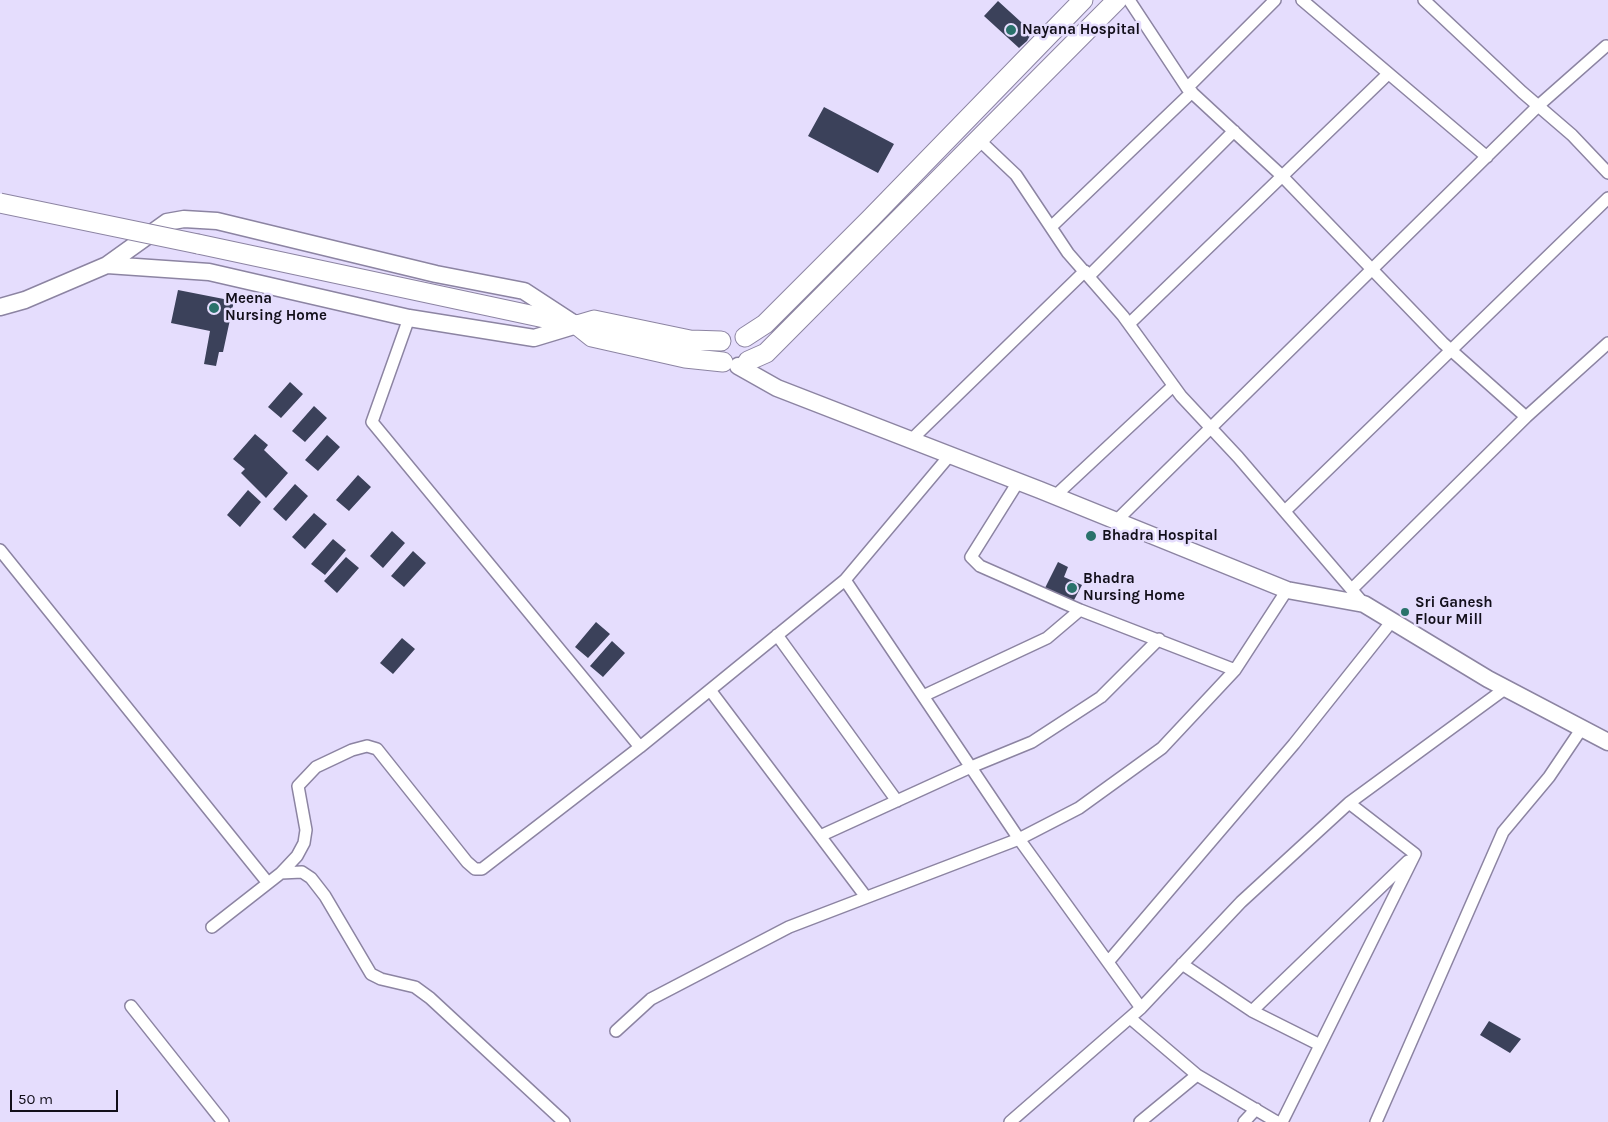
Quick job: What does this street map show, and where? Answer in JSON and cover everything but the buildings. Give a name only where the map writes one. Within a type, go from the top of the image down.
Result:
[{"type":"main road","points":[[577,325],[594,320],[690,340],[721,341],[730,334],[746,336],[765,324],[1083,0]]},
{"type":"main road","points":[[0,203],[577,325],[592,337],[685,358],[736,363],[766,352],[977,138],[1117,0]]},
{"type":"main road","points":[[736,363],[752,351],[746,336]]},
{"type":"main road","points":[[721,341],[719,352],[736,363]]},
{"type":"street","points":[[1129,0],[1189,90],[1281,175],[1451,350],[1526,417]]},
{"type":"street","points":[[1051,227],[1189,90],[1275,0]]},
{"type":"street","points":[[1302,0],[1487,157]]},
{"type":"street","points":[[1424,0],[1572,135],[1608,173]]},
{"type":"street","points":[[1116,521],[1538,106],[1606,46]]},
{"type":"street","points":[[1129,324],[1281,175],[1388,74]]},
{"type":"street","points":[[911,440],[1234,131]]},
{"type":"street","points":[[977,138],[1016,176],[1086,274],[1129,324],[1174,386],[1285,511],[1364,604],[1506,688],[1582,728],[1606,738]]},
{"type":"street","points":[[1285,511],[1608,198]]},
{"type":"street","points":[[0,307],[25,300],[107,265],[167,222],[184,219],[217,221],[436,274],[524,291],[577,325]]},
{"type":"street","points":[[107,265],[209,272],[408,318],[534,338],[577,325]]},
{"type":"street","points":[[408,318],[372,422],[640,747]]},
{"type":"street","points":[[1352,589],[1526,417],[1608,343]]},
{"type":"street","points":[[736,363],[777,388],[1055,496],[1287,590],[1364,604]]},
{"type":"street","points":[[1055,496],[1174,386]]},
{"type":"street","points":[[212,927],[281,873],[297,856],[304,843],[306,830],[298,786],[316,767],[352,750],[367,746],[377,749],[467,862],[475,869],[482,869],[640,747],[845,580],[950,455]]},
{"type":"street","points":[[1018,482],[971,557],[980,566],[1080,610],[1159,638],[1235,670]]},
{"type":"street","points":[[0,550],[268,883]]},
{"type":"street","points":[[845,580],[1019,839],[1141,1008]]},
{"type":"street","points":[[616,1031],[652,999],[789,927],[1019,839],[1079,808],[1162,748],[1235,670],[1287,590]]},
{"type":"street","points":[[923,696],[1047,638],[1080,610]]},
{"type":"street","points":[[1108,962],[1288,751],[1392,621]]},
{"type":"street","points":[[777,635],[897,801]]},
{"type":"street","points":[[820,836],[971,767],[1032,742],[1102,697],[1159,638]]},
{"type":"street","points":[[1010,1122],[1141,1008],[1241,902],[1349,803],[1506,688]]},
{"type":"street","points":[[710,690],[866,897]]},
{"type":"street","points":[[1376,1122],[1503,832],[1549,777],[1582,728]]},
{"type":"street","points":[[1349,803],[1415,854]]},
{"type":"street","points":[[1252,1011],[1415,854]]},
{"type":"street","points":[[1282,1122],[1415,854]]},
{"type":"street","points":[[281,873],[302,872],[312,878],[372,974],[381,979],[415,987],[430,998],[564,1122]]},
{"type":"street","points":[[1182,964],[1252,1011],[1320,1045]]},
{"type":"street","points":[[131,1006],[223,1122]]},
{"type":"street","points":[[1130,1018],[1197,1075],[1277,1122]]},
{"type":"street","points":[[1140,1122],[1197,1075]]},
{"type":"street","points":[[1244,1122],[1256,1110]]},
{"type":"place","name":"Nayana Hospital","points":[[1011,30]]},
{"type":"place","name":"Meena Nursing Home","points":[[214,308]]},
{"type":"place","name":"Bhadra Hospital","points":[[1091,536]]},
{"type":"place","name":"Bhadra Nursing Home","points":[[1072,588]]},
{"type":"place","name":"Sri Ganesh Flour Mill","points":[[1405,612]]}]
